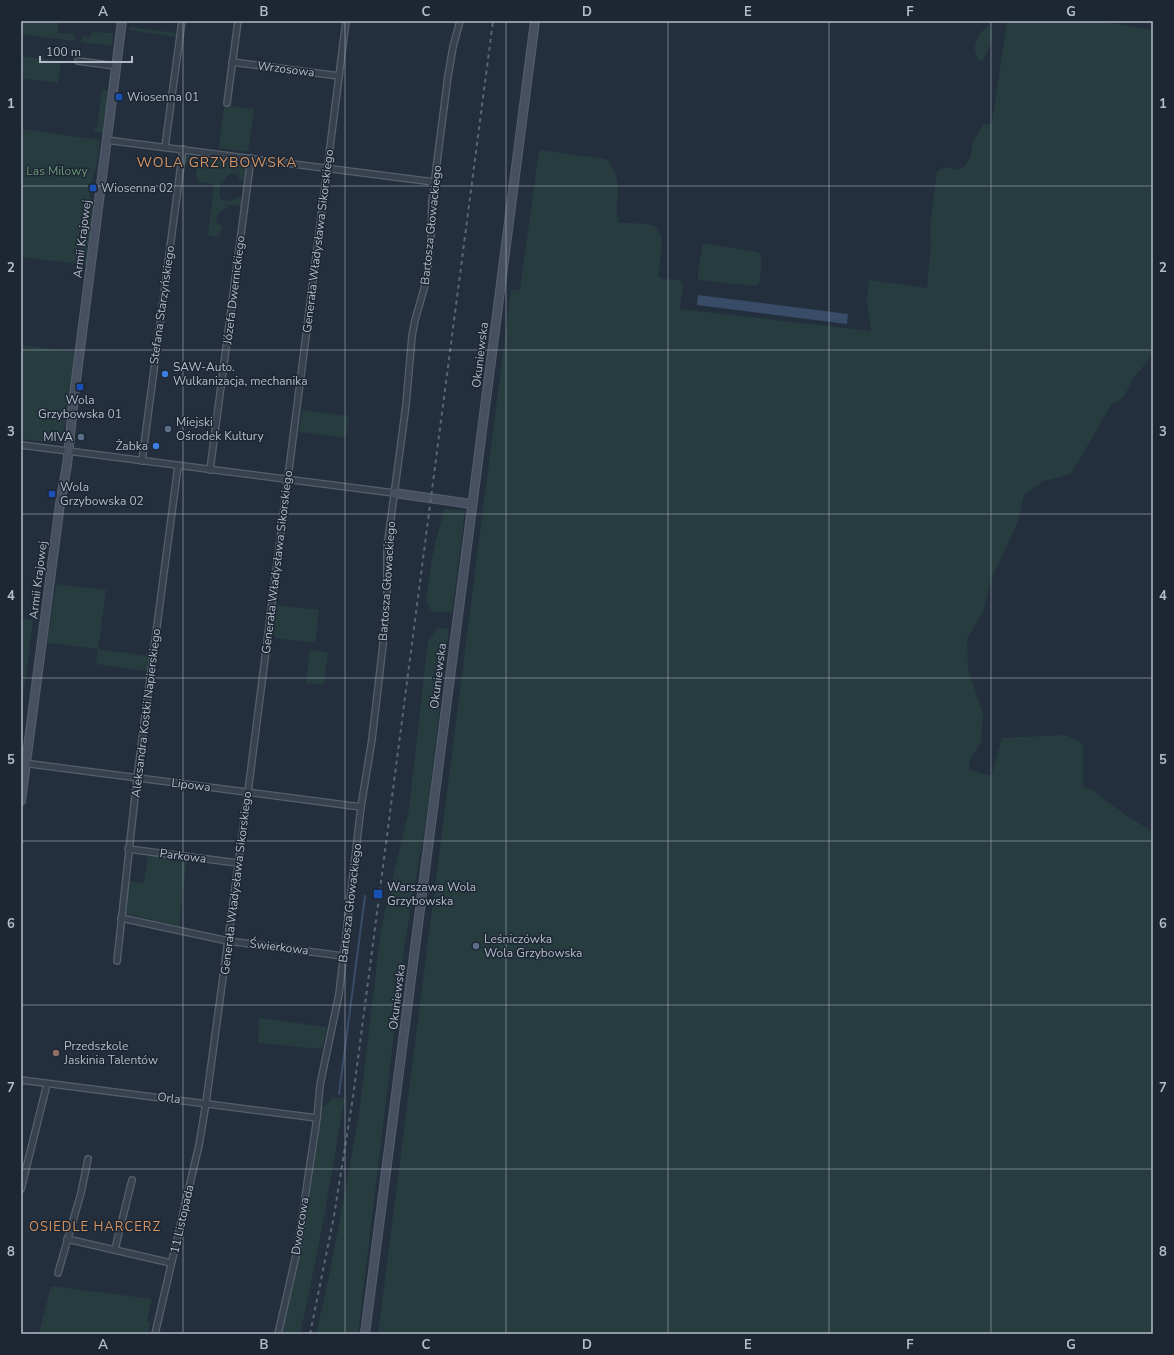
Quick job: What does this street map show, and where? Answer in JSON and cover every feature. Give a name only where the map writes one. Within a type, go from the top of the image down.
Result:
[{"type":"main road","name":"Armii Krajowej","points":[[21,800],[23,762],[60,504],[66,451],[66,428],[72,412],[122,21]]},
{"type":"main road","name":"Okuniewska","points":[[366,1334],[535,21]]},
{"type":"main road","points":[[394,493],[472,504]]},
{"type":"street","points":[[165,147],[182,21]]},
{"type":"street","points":[[227,103],[238,21]]},
{"type":"street","name":"Generała Władysława Sikorskiego","points":[[206,1103],[248,792],[346,21]]},
{"type":"street","name":"Bartosza Głowackiego","points":[[318,1118],[320,1085],[337,1009],[361,806],[372,739],[384,636],[387,596],[387,548],[406,405],[412,336],[427,275],[434,182],[450,61],[460,21]]},
{"type":"street","points":[[78,60],[116,66]]},
{"type":"street","name":"Wrzosowa","points":[[232,62],[339,76]]},
{"type":"street","points":[[106,140],[434,182]]},
{"type":"street","name":"Stefana Starzyńskiego","points":[[142,461],[183,149]]},
{"type":"street","name":"Józefa Dwernickiego","points":[[210,470],[251,158]]},
{"type":"street","points":[[21,445],[394,493]]},
{"type":"street","name":"Aleksandra Kostki Napierskiego","points":[[117,961],[128,849],[178,466]]},
{"type":"street","name":"Lipowa","points":[[23,762],[361,806]]},
{"type":"street","name":"Parkowa","points":[[128,849],[238,863]]},
{"type":"street","name":"Świerkowa","points":[[122,918],[228,941],[343,956]]},
{"type":"street","name":"Orla","points":[[21,1080],[318,1118]]},
{"type":"street","points":[[21,1189],[47,1084]]},
{"type":"street","name":"11 Listopada","points":[[155,1334],[199,1145],[206,1103]]},
{"type":"street","name":"Dworcowa","points":[[278,1334],[297,1251],[318,1118]]},
{"type":"street","points":[[58,1273],[81,1193],[88,1159]]},
{"type":"street","points":[[115,1249],[132,1180]]},
{"type":"street","points":[[67,1239],[171,1262]]},
{"type":"green space","points":[[21,21],[58,21],[58,32],[64,34],[70,33],[74,35],[75,41],[21,34]]},
{"type":"green space","points":[[1007,21],[1098,21],[1153,30],[1153,354],[1131,382],[1124,397],[1111,405],[1071,474],[1044,481],[1024,495],[1017,524],[992,578],[983,612],[967,639],[968,669],[983,714],[981,742],[969,762],[970,770],[991,776],[1002,738],[1066,735],[1083,744],[1083,786],[1094,791],[1127,816],[1153,832],[1153,1334],[378,1334],[511,290],[520,290],[539,150],[606,159],[609,162],[615,172],[618,184],[618,219],[620,223],[647,224],[658,229],[662,241],[662,248],[658,275],[662,279],[680,280],[683,285],[680,309],[871,331],[867,302],[869,280],[927,288],[931,244],[930,227],[937,171],[946,167],[957,170],[965,166],[970,157],[973,142],[983,125],[992,123]]},
{"type":"green space","points":[[990,24],[992,29],[992,38],[983,61],[979,60],[976,55],[975,45],[976,40]]},
{"type":"green space","points":[[129,27],[176,33],[176,37],[129,30]]},
{"type":"green space","points":[[92,32],[113,33],[112,46],[80,42],[85,36],[90,37]]},
{"type":"green space","points":[[21,56],[58,61],[61,63],[58,83],[21,78]]},
{"type":"green space","points":[[102,89],[108,90],[103,131],[92,131],[97,127]]},
{"type":"green space","points":[[224,105],[254,109],[248,152],[219,148]]},
{"type":"green space","name":"Las Milowy","points":[[21,129],[100,140],[90,197],[93,206],[87,265],[21,257]]},
{"type":"green space","points":[[184,155],[245,163],[246,165],[244,181],[239,181],[239,176],[232,174],[228,175],[221,184],[219,195],[221,200],[231,201],[238,197],[242,199],[241,206],[229,205],[227,208],[218,213],[216,223],[222,226],[222,229],[220,234],[214,237],[208,235],[214,184],[199,182],[196,177],[197,165],[184,163]]},
{"type":"green space","points":[[703,244],[758,252],[762,263],[759,284],[754,286],[698,280],[698,271]]},
{"type":"green space","points":[[21,345],[76,352],[68,412],[62,436],[55,443],[21,439]]},
{"type":"green space","points":[[302,410],[349,416],[346,438],[299,432]]},
{"type":"green space","points":[[444,509],[465,511],[452,613],[428,611],[429,604],[426,602],[432,557]]},
{"type":"green space","points":[[56,584],[106,590],[98,649],[47,643]]},
{"type":"green space","points":[[277,605],[319,610],[315,643],[277,638],[273,634]]},
{"type":"green space","points":[[21,619],[33,620],[21,713]]},
{"type":"green space","points":[[438,628],[449,629],[427,815],[405,942],[358,1334],[316,1334],[330,1272],[359,1115],[381,929],[409,809],[428,641]]},
{"type":"green space","points":[[98,649],[149,656],[147,671],[96,664]]},
{"type":"green space","points":[[310,650],[328,652],[324,685],[306,683]]},
{"type":"green space","points":[[148,855],[187,860],[179,926],[127,914],[125,912],[129,881],[144,883]]},
{"type":"green space","points":[[259,1018],[327,1027],[322,1049],[258,1043]]},
{"type":"green space","points":[[333,1097],[347,1099],[346,1105],[343,1105],[334,1163],[300,1334],[281,1334],[301,1244],[321,1106],[325,1106]]},
{"type":"green space","points":[[51,1286],[152,1299],[147,1321],[151,1322],[148,1334],[39,1334]]},
{"type":"water","points":[[698,295],[848,314],[847,324],[697,305]]},
{"type":"waterway","points":[[339,1094],[365,896]]},
{"type":"railway","points":[[310,1334],[334,1216],[353,1097],[493,21]]},
{"type":"place","name":"Wiosenna 01","points":[[119,97]]},
{"type":"place","name":"Wiosenna 02","points":[[93,188]]},
{"type":"place","name":"SAW-Auto. Wulkanizacja, mechanika","points":[[165,374]]},
{"type":"place","name":"Wola Grzybowska 01","points":[[80,387]]},
{"type":"place","name":"Miejski Ośrodek Kultury","points":[[168,429]]},
{"type":"place","name":"MIVA","points":[[81,437]]},
{"type":"place","name":"Żabka","points":[[156,446]]},
{"type":"place","name":"Wola Grzybowska 02","points":[[52,494]]},
{"type":"place","name":"Warszawa Wola Grzybowska","points":[[378,894]]},
{"type":"place","name":"Leśniczówka Wola Grzybowska","points":[[476,946]]},
{"type":"place","name":"Przedszkole Jaskinia Talentów","points":[[56,1053]]},
{"type":"district","name":"WOLA GRZYBOWSKA","points":[[217,162]]},
{"type":"district","name":"OSIEDLE HARCERZ","points":[[95,1226]]}]
